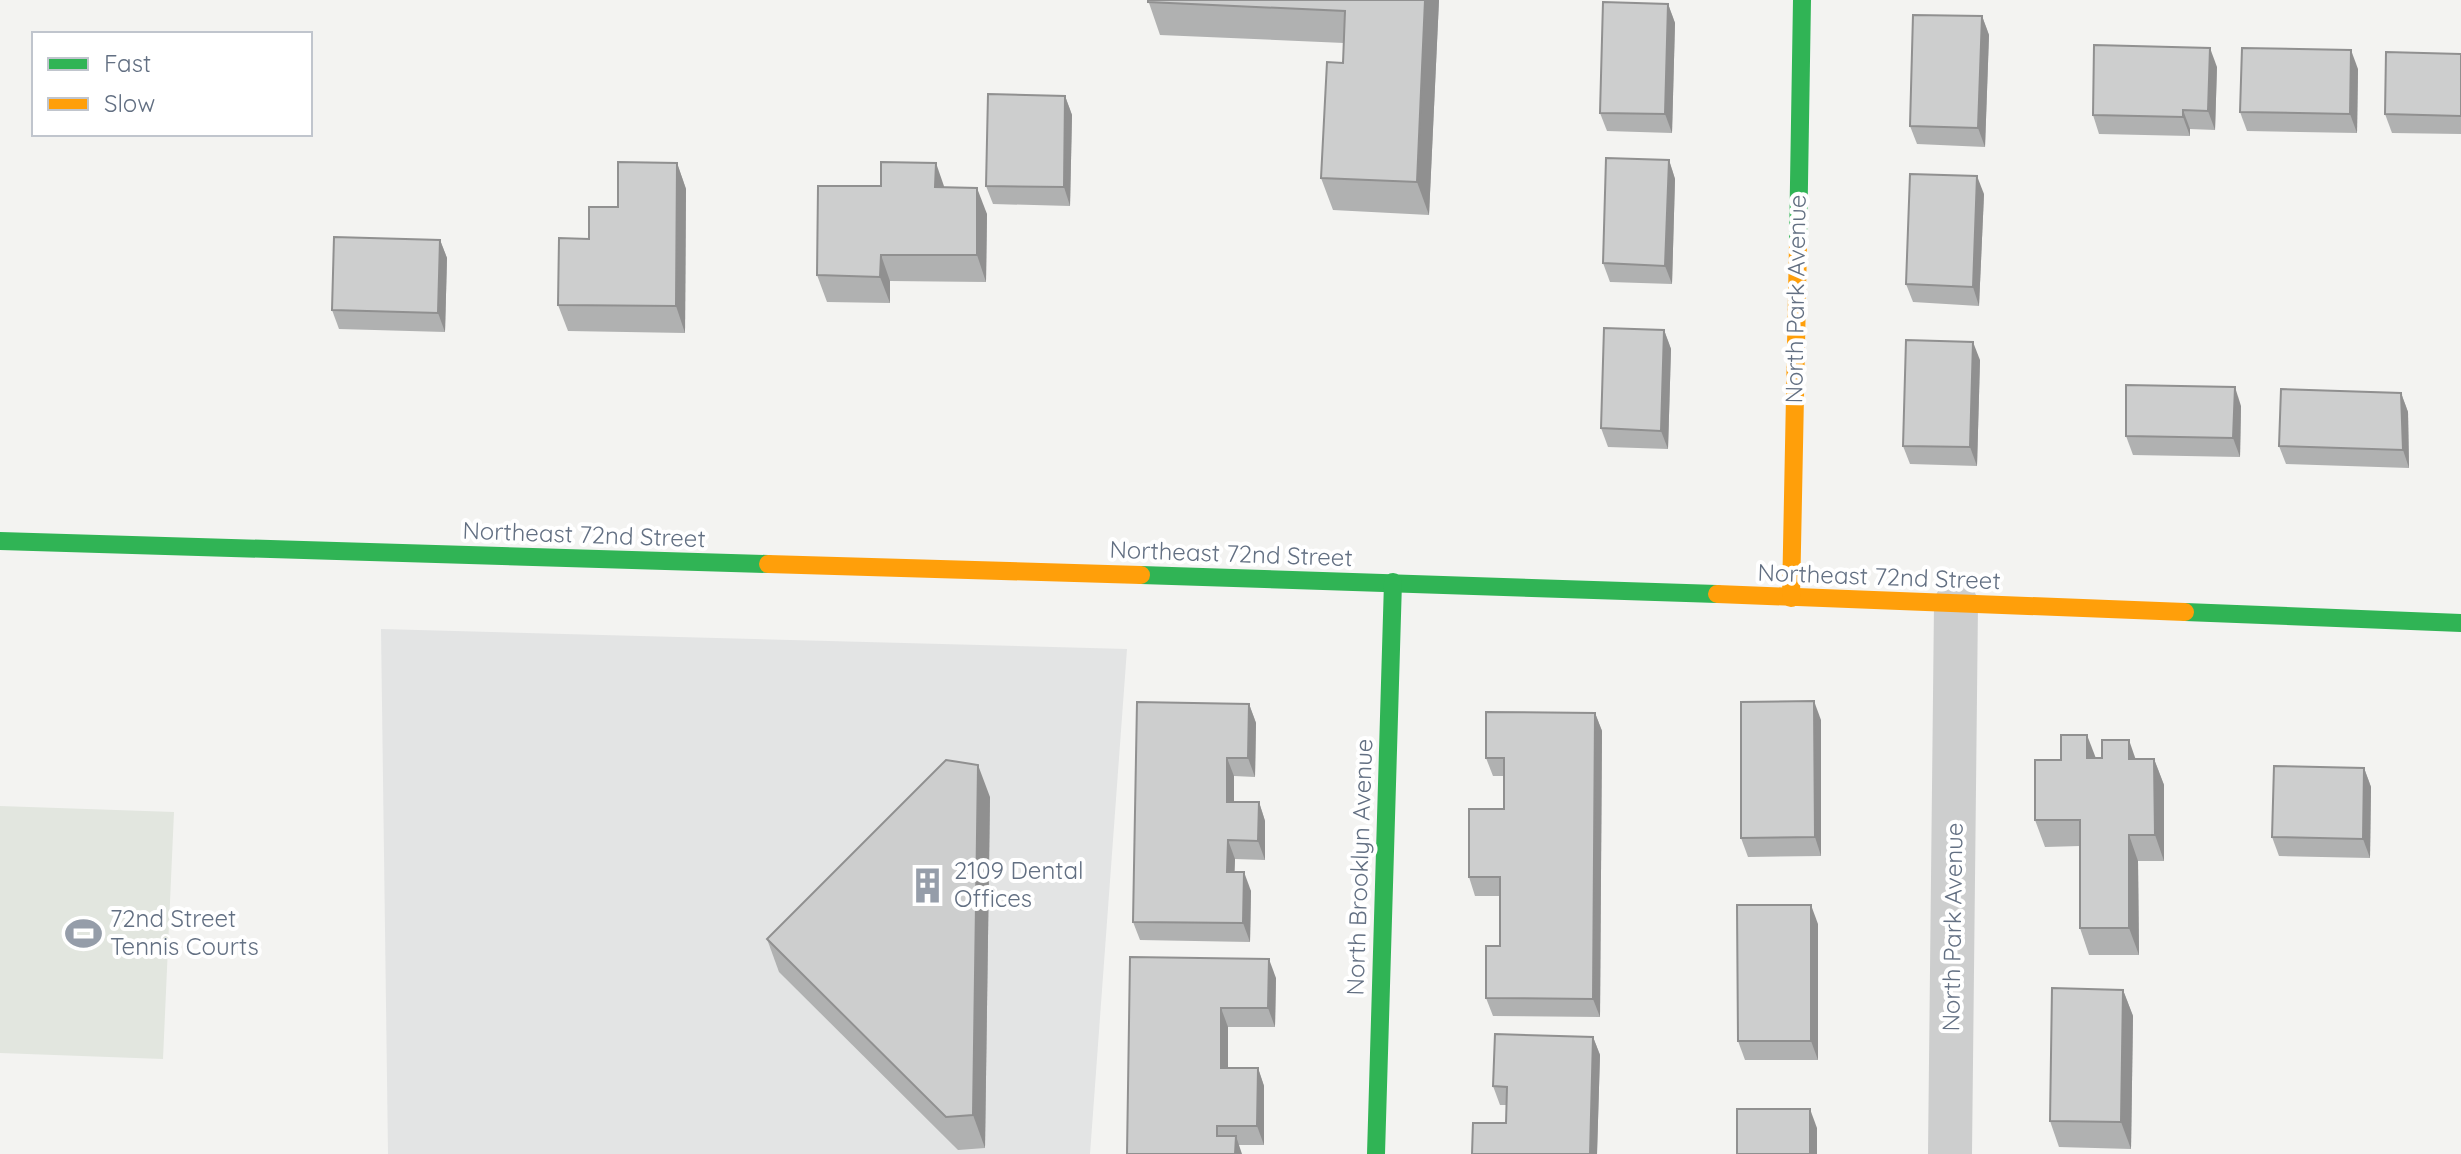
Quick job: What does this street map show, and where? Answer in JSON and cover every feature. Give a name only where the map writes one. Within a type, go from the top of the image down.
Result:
[{"type":"main road","name":"North Park Avenue","points":[[1791,598],[1802,0]]},
{"type":"main road","name":"Northeast 72nd Street","points":[[0,541],[1393,582],[2461,623]]},
{"type":"main road","name":"North Brooklyn Avenue","points":[[1376,1154],[1393,582]]},
{"type":"street","name":"North Park Avenue","points":[[1950,1154],[1956,604]]},
{"type":"shaded area","points":[[381,629],[1127,649],[1090,1154],[388,1154]]},
{"type":"shaded area","name":"72nd Street Tennis Courts","points":[[0,806],[174,812],[163,1059],[0,1053]]},
{"type":"building","points":[[1148,0],[1425,0],[1417,182],[1321,178],[1327,62],[1343,63],[1345,11]]},
{"type":"building","points":[[1603,2],[1668,4],[1665,114],[1600,113]]},
{"type":"building","points":[[1913,15],[1982,16],[1978,128],[1910,126]]},
{"type":"building","points":[[2094,45],[2210,48],[2208,111],[2183,110],[2183,117],[2093,115]]},
{"type":"building","points":[[2242,48],[2351,50],[2350,114],[2240,112]]},
{"type":"building","points":[[2386,52],[2461,54],[2461,116],[2385,114]]},
{"type":"building","points":[[988,94],[1065,96],[1064,187],[986,186]]},
{"type":"building","points":[[1606,158],[1669,160],[1665,266],[1603,263]]},
{"type":"building","points":[[618,162],[677,163],[676,306],[558,305],[559,238],[589,239],[589,207],[618,207]]},
{"type":"building","points":[[881,162],[936,163],[935,187],[977,188],[977,255],[881,255],[880,277],[817,275],[818,186],[881,186]]},
{"type":"building","points":[[1910,174],[1977,176],[1973,287],[1906,284]]},
{"type":"building","points":[[334,237],[440,240],[438,313],[332,310]]},
{"type":"building","points":[[1604,328],[1664,330],[1661,431],[1601,428]]},
{"type":"building","points":[[1906,340],[1973,342],[1970,447],[1903,446]]},
{"type":"building","points":[[2126,385],[2235,387],[2233,438],[2126,436]]},
{"type":"building","points":[[2281,389],[2401,393],[2403,450],[2279,446]]},
{"type":"building","points":[[1814,701],[1815,837],[1741,838],[1741,702]]},
{"type":"building","points":[[1137,702],[1249,704],[1248,758],[1227,758],[1227,802],[1259,802],[1258,841],[1228,840],[1227,872],[1244,872],[1243,923],[1133,922]]},
{"type":"building","points":[[1486,712],[1595,713],[1593,999],[1486,998],[1486,946],[1500,946],[1500,877],[1469,877],[1469,809],[1504,809],[1504,758],[1486,758]]},
{"type":"building","points":[[2061,735],[2087,735],[2087,758],[2102,758],[2102,740],[2129,740],[2129,759],[2154,759],[2155,835],[2129,835],[2129,928],[2080,928],[2080,820],[2035,820],[2035,760],[2061,760]]},
{"type":"building","name":"2109 Dental Offices","points":[[946,760],[978,765],[973,1115],[946,1117],[767,939]]},
{"type":"building","points":[[2274,766],[2364,768],[2363,839],[2272,837]]},
{"type":"building","points":[[1737,905],[1811,905],[1811,1041],[1738,1041]]},
{"type":"building","points":[[1130,957],[1269,959],[1268,1008],[1221,1008],[1221,1068],[1258,1068],[1257,1126],[1217,1126],[1217,1136],[1236,1136],[1235,1154],[1127,1154]]},
{"type":"building","points":[[2052,988],[2123,990],[2121,1122],[2050,1121]]},
{"type":"building","points":[[1495,1034],[1593,1037],[1590,1154],[1472,1154],[1473,1123],[1506,1123],[1507,1087],[1493,1086]]},
{"type":"building","points":[[1737,1109],[1810,1109],[1810,1154],[1737,1154]]},
{"type":"traffic: fast","points":[[1798,244],[1802,0]]},
{"type":"traffic: fast","points":[[0,541],[768,564]]},
{"type":"traffic: fast","points":[[1141,575],[1717,594]]},
{"type":"traffic: fast","points":[[1376,1154],[1393,582]]},
{"type":"traffic: fast","points":[[2185,612],[2461,623]]},
{"type":"traffic: slow","points":[[1791,598],[1798,244]]},
{"type":"traffic: slow","points":[[768,564],[1141,575]]},
{"type":"traffic: slow","points":[[1717,594],[2185,612]]},
{"type":"place","name":"2109 Dental Offices","points":[[928,885]]},
{"type":"place","name":"72nd Street Tennis Courts","points":[[84,933]]}]
